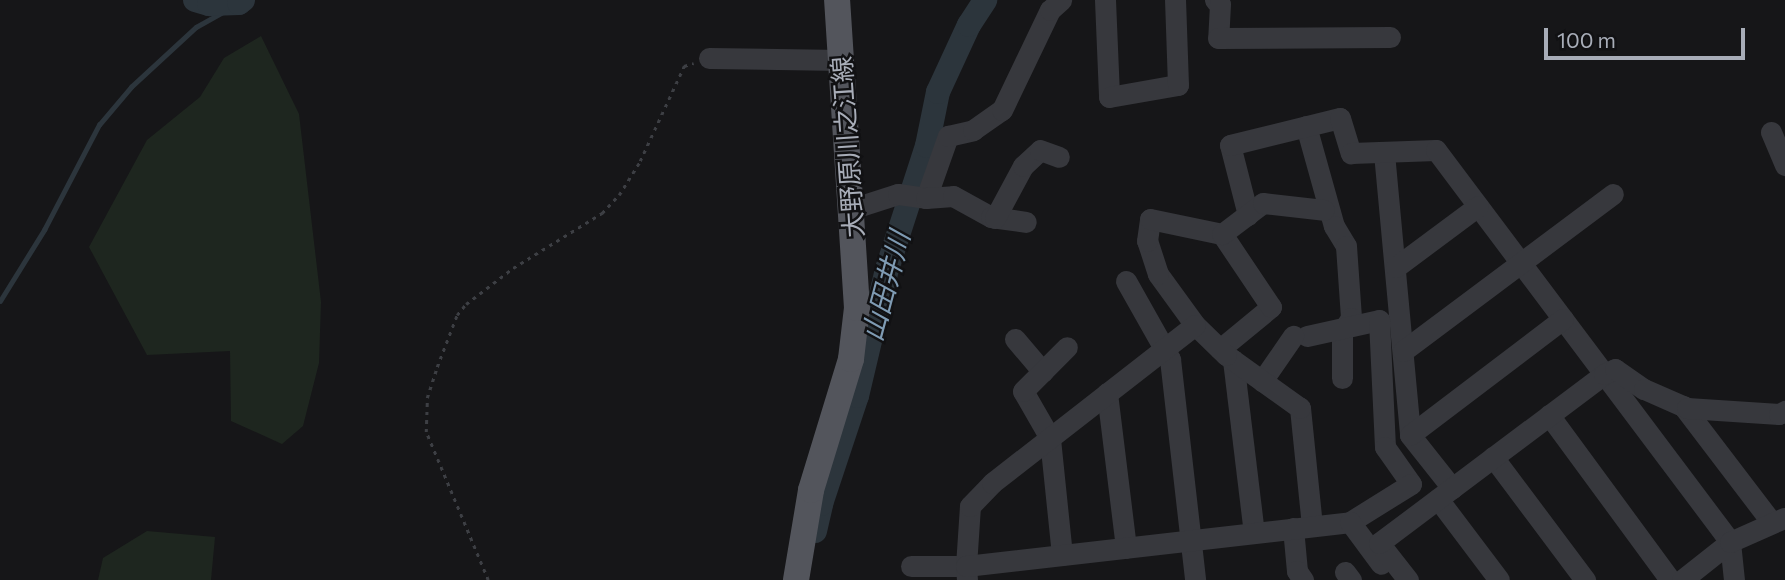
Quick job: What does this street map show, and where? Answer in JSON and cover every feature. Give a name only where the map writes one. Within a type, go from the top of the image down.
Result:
[{"type":"main road","name":"大野原川之江線","points":[[796,580],[809,500],[845,381],[857,308],[837,0]]},
{"type":"street","points":[[926,198],[948,136],[973,130],[1002,110],[1051,10],[1060,0]]},
{"type":"street","points":[[1105,0],[1109,97],[1178,85],[1175,0]]},
{"type":"street","points":[[1215,0],[1220,4],[1218,38],[1390,37]]},
{"type":"street","points":[[709,58],[841,60]]},
{"type":"street","points":[[1248,215],[1230,145],[1340,118],[1351,153],[1436,150],[1730,542],[1734,580]]},
{"type":"street","points":[[1306,126],[1334,226],[1346,246],[1351,318],[1342,332],[1342,378]]},
{"type":"street","points":[[995,218],[1023,166],[1040,150],[1059,156]]},
{"type":"street","points":[[1384,153],[1410,435],[1499,580]]},
{"type":"street","points":[[851,209],[898,194],[926,198],[953,196],[995,218],[1026,222]]},
{"type":"street","points":[[1403,351],[1613,194]]},
{"type":"street","points":[[1222,234],[1264,203],[1324,210]]},
{"type":"street","points":[[1396,267],[1478,206]]},
{"type":"street","points":[[1226,355],[1271,307],[1222,234],[1150,219],[1147,241],[1158,274],[1195,325],[1226,355],[1300,408],[1302,527],[1297,571],[1303,580]]},
{"type":"street","points":[[1126,281],[1170,359],[1195,580]]},
{"type":"street","points":[[1410,435],[1563,318]]},
{"type":"street","points":[[911,566],[967,573],[1062,555],[1350,522],[1411,484],[1385,447],[1379,320],[1300,336],[1262,381]]},
{"type":"street","points":[[967,573],[970,506],[992,483],[1195,325]]},
{"type":"street","points":[[1015,339],[1043,372]]},
{"type":"street","points":[[1062,555],[1050,438],[1023,391],[1066,347]]},
{"type":"street","points":[[1226,355],[1254,533]]},
{"type":"street","points":[[1407,579],[1379,543],[1604,374],[1615,369],[1644,389],[1683,406],[1739,412],[1785,411]]},
{"type":"street","points":[[1107,393],[1126,548]]},
{"type":"street","points":[[1682,580],[1730,542],[1779,520],[1683,406]]},
{"type":"street","points":[[1549,415],[1670,580]]},
{"type":"street","points":[[1377,454],[1401,490]]},
{"type":"street","points":[[1493,457],[1584,580]]},
{"type":"street","points":[[1350,522],[1389,575],[1407,579]]},
{"type":"path","points":[[488,580],[426,432],[427,398],[457,316],[466,304],[513,268],[602,213],[619,195],[640,161],[684,66],[709,58]]},
{"type":"shaded area","points":[[261,36],[299,114],[321,302],[319,363],[303,426],[282,444],[231,421],[230,351],[147,355],[89,247],[147,140],[200,97],[224,58]]},
{"type":"shaded area","points":[[147,531],[215,537],[211,580],[98,580],[103,558]]},
{"type":"waterway","points":[[195,0],[209,4],[239,3],[243,0]]},
{"type":"waterway","name":"山田井川","points":[[815,531],[821,504],[857,396],[887,269],[927,146],[938,92],[969,25],[985,0]]},
{"type":"waterway","points":[[0,301],[44,230],[99,125],[131,87],[196,27],[239,3]]}]
